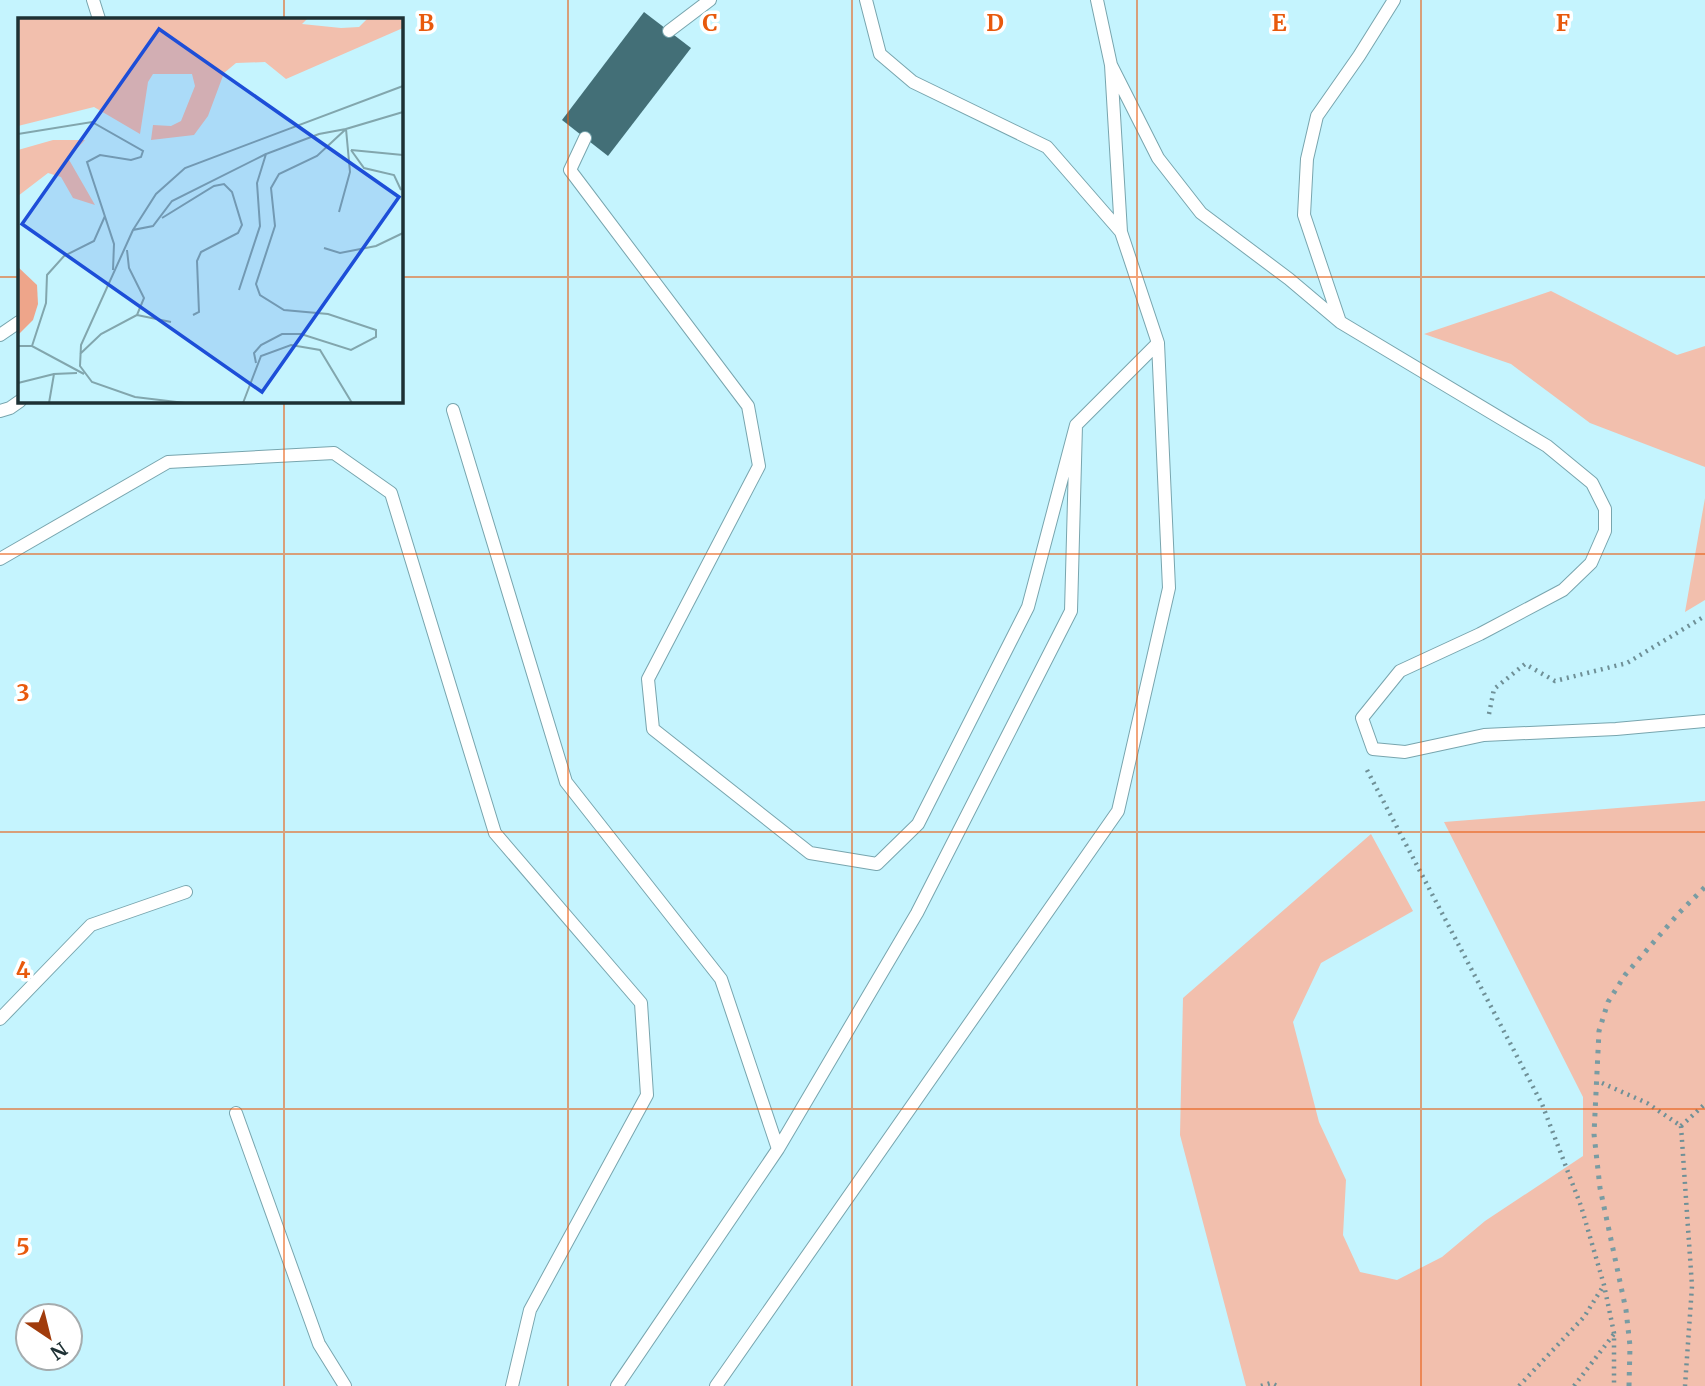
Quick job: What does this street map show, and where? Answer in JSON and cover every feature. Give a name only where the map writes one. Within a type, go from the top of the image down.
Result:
[{"type":"lane","points":[[93,0],[99,18]]},
{"type":"lane","points":[[669,31],[710,0]]},
{"type":"lane","points":[[866,0],[880,54],[913,82],[1047,147],[1121,232]]},
{"type":"lane","points":[[716,1386],[1118,811],[1169,588],[1158,343],[1121,232],[1111,65],[1097,0]]},
{"type":"lane","points":[[1340,322],[1304,215],[1307,159],[1317,116],[1394,0]]},
{"type":"lane","points":[[1111,65],[1158,158],[1201,213],[1289,279],[1340,322],[1547,446],[1592,483],[1605,509],[1605,531],[1591,563],[1563,590],[1480,634],[1400,671],[1362,718],[1373,749],[1405,752],[1484,735],[1616,729],[1705,721]]},
{"type":"lane","points":[[585,138],[570,170],[748,406],[759,466],[648,679],[653,729],[810,853],[877,864],[918,824],[1028,607],[1076,425],[1158,343]]},
{"type":"lane","points":[[0,335],[18,323]]},
{"type":"lane","points":[[0,411],[19,402]]},
{"type":"lane","points":[[453,410],[566,782],[721,979],[778,1149]]},
{"type":"lane","points":[[617,1386],[778,1149],[917,913],[1071,611],[1076,425]]},
{"type":"lane","points":[[0,559],[168,462],[334,453],[391,493],[495,833],[641,1003],[647,1095],[530,1310],[512,1386]]},
{"type":"lane","points":[[0,1019],[92,925],[186,892]]},
{"type":"lane","points":[[236,1113],[319,1343],[345,1386]]},
{"type":"path","points":[[1484,735],[1494,689],[1525,664],[1555,681],[1591,673],[1628,663],[1705,616]]},
{"type":"path","points":[[1373,749],[1366,770],[1542,1104],[1581,1206],[1604,1285],[1614,1333],[1614,1386]]},
{"type":"path","points":[[1602,1083],[1647,1102],[1681,1126]]},
{"type":"path","points":[[1681,1126],[1705,1104]]},
{"type":"path","points":[[1681,1126],[1692,1286],[1685,1386]]},
{"type":"path","points":[[1519,1386],[1584,1317],[1604,1285]]},
{"type":"path","points":[[1574,1386],[1614,1333]]},
{"type":"path","points":[[1261,1386],[1271,1382],[1277,1386]]},
{"type":"shaded area","points":[[1551,291],[1677,355],[1705,346],[1705,467],[1590,423],[1511,364],[1424,334]]},
{"type":"shaded area","points":[[1705,498],[1705,600],[1685,612]]},
{"type":"shaded area","points":[[1705,801],[1705,1386],[1246,1386],[1180,1135],[1183,998],[1371,834],[1413,911],[1321,963],[1293,1022],[1319,1122],[1346,1180],[1343,1235],[1360,1272],[1397,1280],[1442,1257],[1485,1221],[1583,1156],[1583,1097],[1444,822]]},
{"type":"building","points":[[644,12],[691,48],[608,156],[562,120]]},
{"type":"railway","points":[[1629,1386],[1630,1346],[1626,1310],[1600,1188],[1594,1134],[1599,1031],[1608,1002],[1625,975],[1705,887]]}]
